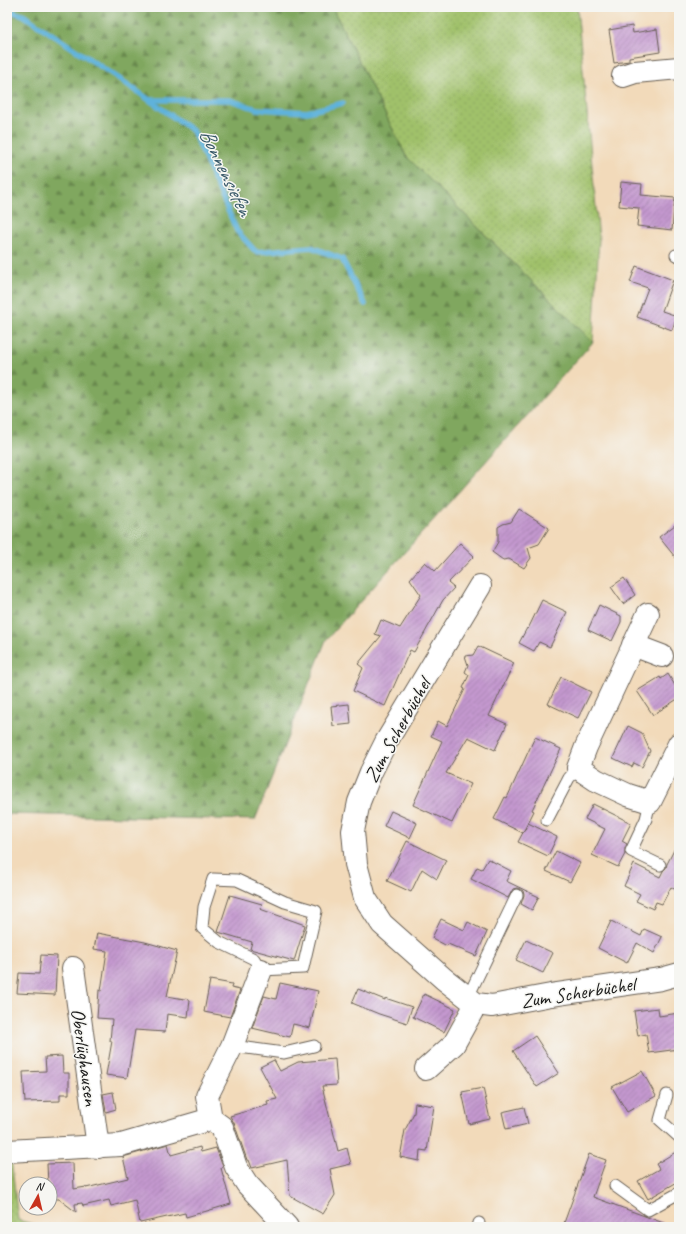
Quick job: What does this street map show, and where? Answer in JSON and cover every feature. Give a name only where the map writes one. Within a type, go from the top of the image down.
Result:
[{"type":"street","points":[[623,76],[636,72],[679,68]]},
{"type":"street","name":"Zum Scherbüchel","points":[[480,586],[380,754],[359,802],[353,831],[356,864],[365,898],[382,924],[444,979],[472,1000],[492,1006],[551,995],[661,979],[679,974]]},
{"type":"street","points":[[648,614],[586,747],[578,768],[596,780],[628,795],[650,802],[679,744]]},
{"type":"street","points":[[633,645],[662,656]]},
{"type":"street","name":"Oberlüghausen","points":[[73,968],[98,1146]]},
{"type":"street","points":[[261,970],[232,1046],[207,1096],[211,1118],[222,1127],[236,1167],[247,1184],[287,1227]]},
{"type":"street","points":[[426,1069],[454,1044],[472,1000]]},
{"type":"street","points":[[7,1151],[121,1145],[211,1118]]},
{"type":"lane","points":[[547,820],[569,778],[578,768]]},
{"type":"lane","points":[[650,802],[646,819],[631,851],[660,865]]},
{"type":"lane","points":[[213,879],[237,880],[285,902],[316,911],[303,968],[261,970],[254,959],[219,942],[202,928],[204,907],[213,879]]},
{"type":"lane","points":[[472,1000],[517,896]]},
{"type":"lane","points":[[232,1046],[284,1053],[314,1046]]},
{"type":"lane","points":[[667,1095],[660,1120],[679,1137]]},
{"type":"lane","points":[[615,1186],[648,1210],[679,1193]]},
{"type":"green space","points":[[7,7],[332,7],[406,156],[593,342],[326,640],[255,820],[7,814]]},
{"type":"green space","points":[[332,7],[577,7],[599,239],[593,342],[406,156]]},
{"type":"green space","points":[[7,1158],[11,1158],[18,1220],[44,1227],[7,1227]]},
{"type":"building","points":[[632,26],[633,33],[657,29],[660,52],[629,57],[629,61],[614,63],[609,30]]},
{"type":"building","points":[[621,182],[642,184],[641,195],[675,198],[672,230],[637,226],[639,208],[619,206]]},
{"type":"building","points":[[636,266],[673,280],[662,311],[677,316],[672,330],[637,317],[648,288],[630,282]]},
{"type":"building","points":[[519,509],[549,528],[539,544],[528,548],[531,558],[524,568],[509,559],[503,560],[492,552],[498,542],[498,527],[511,522]]},
{"type":"building","points":[[679,522],[679,562],[659,537]]},
{"type":"building","points":[[460,543],[474,556],[448,583],[454,588],[443,600],[414,652],[410,650],[385,706],[353,691],[363,668],[358,664],[381,636],[375,634],[381,620],[400,628],[421,595],[410,579],[425,562],[435,571]]},
{"type":"building","points":[[624,578],[635,595],[623,604],[611,587]]},
{"type":"building","points":[[542,600],[567,612],[550,647],[539,642],[534,651],[519,643],[527,628],[528,629]]},
{"type":"building","points":[[599,605],[621,616],[621,622],[612,641],[588,630]]},
{"type":"building","points":[[478,646],[514,663],[489,716],[507,724],[495,750],[468,737],[446,773],[471,784],[452,823],[413,805],[442,741],[431,736],[438,721],[447,726],[465,689],[463,688],[469,675],[465,672],[468,665],[465,656],[473,655]]},
{"type":"building","points":[[668,674],[679,692],[679,698],[653,715],[637,691],[660,677],[661,679]]},
{"type":"building","points":[[561,677],[591,692],[578,718],[548,704]]},
{"type":"building","points":[[349,704],[351,724],[333,726],[331,706]]},
{"type":"building","points":[[628,726],[642,733],[650,751],[642,767],[634,763],[632,767],[613,758]]},
{"type":"building","points":[[535,737],[561,749],[532,810],[534,811],[523,833],[494,819],[505,797],[507,798]]},
{"type":"building","points":[[593,804],[631,823],[622,841],[627,844],[625,854],[618,867],[592,855],[605,829],[585,819]]},
{"type":"building","points":[[391,811],[417,823],[410,838],[384,826]]},
{"type":"building","points":[[528,823],[557,837],[548,856],[518,842]]},
{"type":"building","points":[[679,840],[679,892],[671,887],[662,904],[656,902],[653,909],[636,901],[640,894],[624,886],[634,864],[660,877],[666,868]]},
{"type":"building","points":[[407,841],[446,860],[437,879],[422,869],[411,892],[387,881]]},
{"type":"building","points":[[556,851],[580,863],[570,882],[546,871]]},
{"type":"building","points":[[488,859],[511,871],[506,881],[539,897],[532,910],[521,904],[524,895],[523,891],[520,889],[513,889],[508,898],[471,879],[477,867],[482,869]]},
{"type":"building","points":[[230,895],[262,904],[260,909],[305,925],[294,961],[250,949],[252,942],[218,932]]},
{"type":"building","points":[[441,919],[464,930],[468,922],[487,932],[476,956],[448,944],[447,946],[432,938]]},
{"type":"building","points":[[611,921],[641,936],[644,929],[662,937],[654,953],[637,943],[627,963],[598,948]]},
{"type":"building","points":[[97,933],[145,942],[177,951],[167,996],[190,1000],[188,1017],[167,1014],[165,1032],[135,1030],[127,1078],[106,1075],[112,1041],[110,1041],[112,1019],[97,1018],[99,990],[101,991],[107,951],[94,949]]},
{"type":"building","points":[[526,940],[553,953],[543,973],[516,960]]},
{"type":"building","points":[[41,955],[57,956],[55,995],[17,993],[19,973],[39,974]]},
{"type":"building","points":[[210,980],[232,984],[231,988],[240,990],[230,1017],[204,1012]]},
{"type":"building","points":[[280,983],[318,991],[310,1028],[293,1024],[290,1037],[252,1028],[264,996],[276,999]]},
{"type":"building","points":[[358,989],[385,1000],[385,998],[412,1007],[407,1023],[352,1003]]},
{"type":"building","points":[[424,994],[455,1009],[444,1032],[413,1017]]},
{"type":"building","points":[[658,1008],[659,1016],[679,1013],[679,1049],[649,1053],[646,1034],[638,1036],[634,1011]]},
{"type":"building","points":[[535,1036],[559,1073],[537,1087],[513,1051]]},
{"type":"building","points":[[62,1056],[63,1073],[69,1073],[69,1094],[60,1094],[60,1101],[25,1102],[23,1072],[46,1071],[45,1057]]},
{"type":"building","points":[[335,1059],[337,1085],[322,1086],[338,1151],[347,1148],[351,1164],[330,1169],[335,1195],[323,1214],[290,1196],[287,1160],[252,1168],[249,1160],[247,1160],[234,1123],[230,1116],[268,1105],[267,1101],[277,1099],[260,1067],[274,1060],[280,1071],[298,1062]]},
{"type":"building","points":[[642,1071],[656,1096],[627,1112],[612,1087]]},
{"type":"building","points":[[483,1088],[490,1119],[469,1124],[462,1092]]},
{"type":"building","points":[[113,1092],[116,1109],[106,1112],[103,1094]]},
{"type":"building","points":[[415,1103],[434,1106],[427,1151],[420,1150],[419,1161],[400,1157],[405,1130],[414,1113]]},
{"type":"building","points":[[524,1107],[528,1124],[506,1129],[502,1112]]},
{"type":"building","points":[[168,1144],[171,1155],[200,1147],[201,1152],[216,1148],[223,1167],[221,1168],[231,1204],[186,1217],[185,1213],[140,1223],[135,1200],[111,1206],[109,1200],[83,1206],[82,1203],[75,1204],[76,1212],[58,1199],[58,1176],[48,1176],[47,1164],[73,1163],[74,1189],[86,1188],[128,1178],[123,1157]]},
{"type":"building","points":[[679,1150],[679,1181],[648,1199],[638,1181],[659,1169],[656,1164]]},
{"type":"building","points":[[589,1154],[606,1160],[593,1197],[669,1225],[669,1227],[576,1227],[564,1223]]},
{"type":"waterway","name":"Bonnensiefen","points":[[7,10],[23,15],[124,82],[193,131],[237,231],[256,252],[311,247],[342,259],[365,304]]},
{"type":"waterway","points":[[150,100],[230,100],[257,109],[307,112],[343,103]]}]
